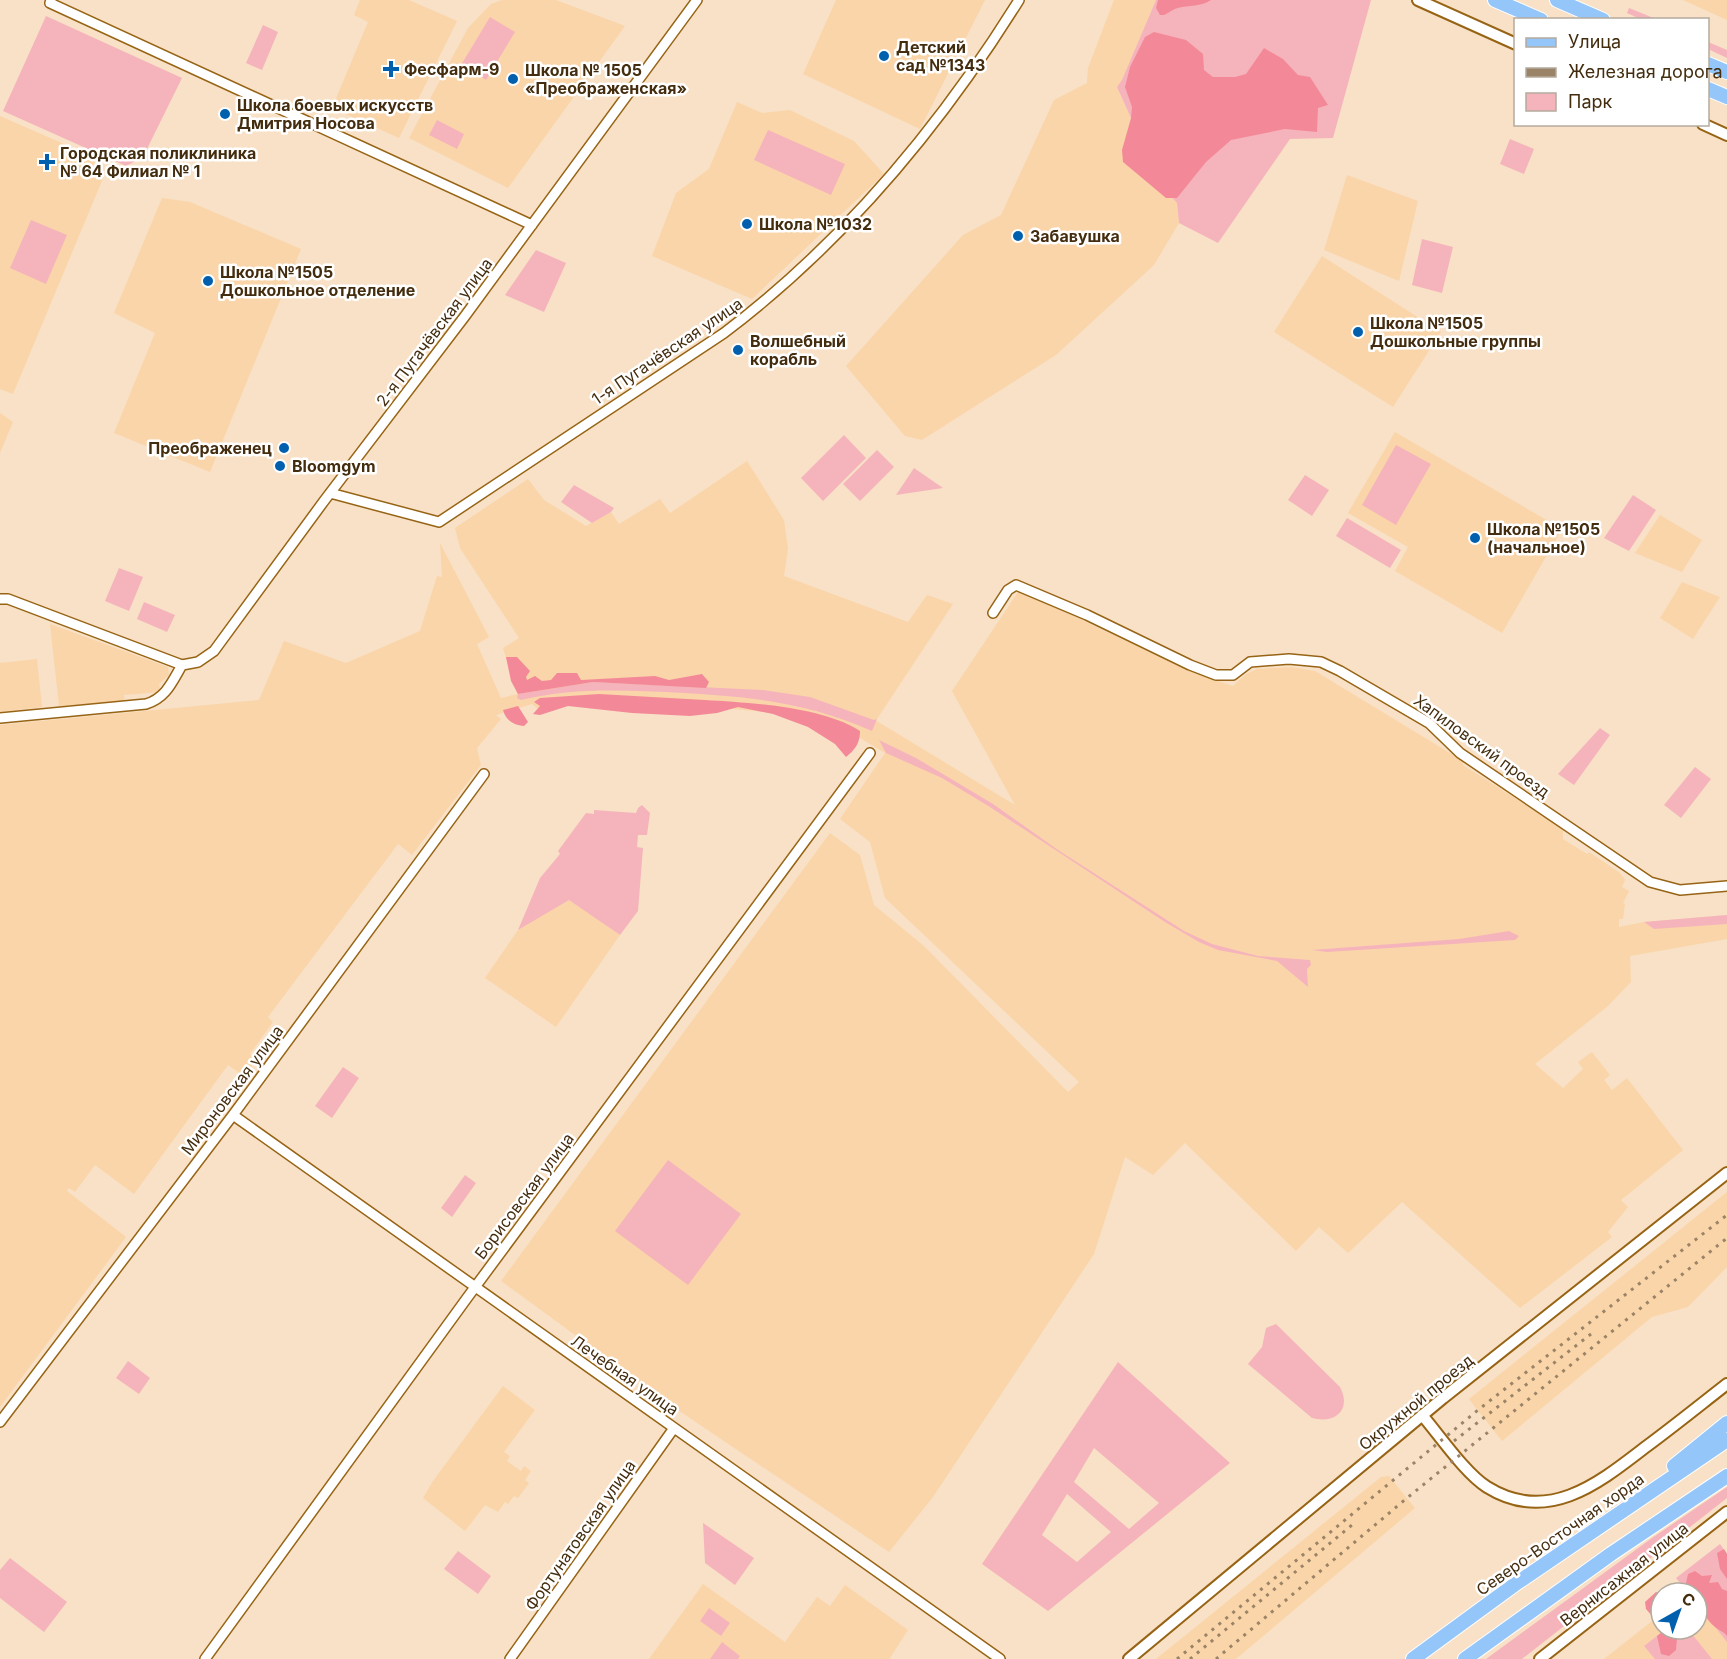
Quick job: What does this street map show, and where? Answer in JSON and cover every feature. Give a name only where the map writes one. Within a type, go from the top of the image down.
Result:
[{"type":"main road","points":[[1495,0],[1536,18]]},
{"type":"main road","points":[[1557,0],[1598,18]]},
{"type":"main road","points":[[1709,65],[1727,72]]},
{"type":"main road","points":[[1709,90],[1727,98]]},
{"type":"main road","points":[[1602,1524],[1727,1423]]},
{"type":"main road","name":"Северо-Восточная хорда","points":[[1413,1659],[1514,1585],[1727,1440]]},
{"type":"main road","points":[[1465,1659],[1611,1554],[1727,1476]]},
{"type":"street","points":[[51,0],[50,3],[532,225]]},
{"type":"street","name":"2-я Пугачёвская улица","points":[[182,664],[198,662],[214,651],[697,0]]},
{"type":"street","name":"1-я Пугачёвская улица","points":[[330,493],[439,522],[724,333],[825,246],[879,191],[982,58],[1019,0]]},
{"type":"street","points":[[1418,0],[1514,44]]},
{"type":"street","points":[[1707,126],[1727,135]]},
{"type":"street","name":"Хапиловский проезд","points":[[993,613],[1008,590],[1016,585],[1216,675],[1233,675],[1250,662],[1290,659],[1321,662],[1352,677],[1429,723],[1460,753],[1650,882],[1665,888],[1680,890],[1727,886]]},
{"type":"street","points":[[0,598],[182,664],[164,695],[157,701],[0,718]]},
{"type":"street","name":"Борисовская улица","points":[[205,1659],[475,1287],[870,753]]},
{"type":"street","name":"Мироновская улица","points":[[0,1422],[233,1115],[484,774]]},
{"type":"street","name":"Лечебная улица","points":[[233,1115],[1000,1659]]},
{"type":"street","name":"Окружной проезд","points":[[1129,1659],[1422,1415],[1727,1173]]},
{"type":"street","points":[[1422,1415],[1475,1477],[1486,1486],[1517,1500],[1547,1502],[1588,1488],[1612,1474],[1727,1384]]},
{"type":"street","name":"Фортунатовская улица","points":[[510,1659],[674,1428]]},
{"type":"street","name":"Вернисажная улица","points":[[1540,1659],[1727,1512]]},
{"type":"shaded area","name":"Фесфарм-9","points":[[360,0],[409,0],[457,21],[399,138],[332,108],[368,22],[354,15]]},
{"type":"shaded area","name":"Школа № 1505 «Преображенская»","points":[[502,0],[556,0],[625,26],[508,188],[409,138],[468,28],[491,4]]},
{"type":"shaded area","name":"Детский сад №1343","points":[[836,0],[985,0],[920,129],[803,74]]},
{"type":"shaded area","points":[[1114,0],[1156,0],[1122,81],[1117,87],[1161,185],[1177,203],[1179,223],[1154,265],[1056,355],[922,440],[905,436],[846,366],[963,235],[1001,215],[1054,100],[1087,83],[1088,68]]},
{"type":"shaded area","points":[[1158,0],[1211,0],[1160,15],[1156,8]]},
{"type":"shaded area","points":[[1683,0],[1727,0],[1727,20]]},
{"type":"shaded area","points":[[1154,32],[1186,40],[1203,54],[1204,70],[1213,77],[1235,77],[1246,74],[1264,48],[1283,59],[1298,75],[1310,77],[1328,105],[1318,108],[1317,132],[1285,129],[1231,140],[1206,162],[1177,198],[1166,198],[1123,162],[1122,150],[1131,118],[1132,107],[1125,87],[1130,67],[1145,37]]},
{"type":"shaded area","name":"Школа №1032","points":[[737,102],[762,113],[790,110],[854,141],[884,174],[752,299],[652,256],[676,193],[709,169]]},
{"type":"shaded area","points":[[0,116],[96,158],[91,170],[104,176],[13,394],[0,389]]},
{"type":"shaded area","points":[[1347,175],[1418,201],[1399,281],[1324,250]]},
{"type":"shaded area","name":"Школа №1505 Дошкольное отделение","points":[[162,198],[190,202],[301,249],[210,472],[114,433],[155,333],[114,313]]},
{"type":"shaded area","name":"Школа №1505 Дошкольные группы","points":[[1322,256],[1441,332],[1393,407],[1274,332]]},
{"type":"shaded area","points":[[0,413],[13,422],[0,453]]},
{"type":"shaded area","name":"Школа №1505 (начальное)","points":[[1395,432],[1562,529],[1502,633],[1395,571],[1408,547],[1348,513]]},
{"type":"shaded area","points":[[747,461],[784,520],[788,549],[784,576],[908,622],[927,595],[953,604],[875,720],[1015,805],[952,691],[1018,592],[1191,672],[1233,686],[1246,674],[1257,669],[1291,667],[1315,671],[1463,761],[1463,765],[1563,829],[1563,839],[1587,854],[1589,852],[1620,873],[1625,880],[1622,887],[1629,891],[1623,903],[1625,904],[1623,919],[1619,919],[1619,927],[1644,922],[1727,915],[1727,939],[1630,956],[1631,982],[1608,1006],[1535,1064],[1563,1088],[1583,1069],[1578,1062],[1592,1052],[1610,1075],[1604,1080],[1612,1090],[1627,1078],[1683,1150],[1621,1200],[1628,1207],[1608,1232],[1612,1237],[1520,1308],[1402,1202],[1348,1253],[1319,1227],[1296,1251],[1185,1143],[1153,1175],[1125,1157],[1094,1254],[933,1497],[889,1552],[675,1408],[501,1281],[830,833],[860,855],[874,905],[924,946],[1068,1092],[1079,1082],[885,898],[870,842],[840,819],[885,753],[852,733],[808,719],[764,712],[600,696],[539,710],[532,704],[496,715],[501,719],[477,748],[481,765],[412,855],[398,844],[268,1017],[273,1022],[250,1054],[256,1060],[244,1076],[228,1065],[134,1194],[95,1165],[75,1192],[69,1188],[67,1191],[126,1237],[0,1407],[0,725],[259,700],[284,641],[346,663],[420,631],[437,576],[442,577],[440,543],[489,637],[477,644],[501,698],[517,694],[503,648],[519,638],[460,548],[455,528],[528,479],[544,500],[586,526],[611,512],[619,524],[660,499],[670,513]]},
{"type":"shaded area","points":[[1660,515],[1702,540],[1682,572],[1635,553]]},
{"type":"shaded area","points":[[1682,582],[1720,597],[1693,639],[1660,618]]},
{"type":"shaded area","points":[[50,624],[168,667],[169,675],[159,684],[161,692],[124,695],[125,703],[59,706]]},
{"type":"shaded area","points":[[506,657],[517,657],[530,671],[526,677],[527,680],[535,676],[542,681],[551,680],[557,673],[577,673],[581,680],[655,676],[669,680],[702,674],[709,682],[706,688],[593,682],[518,694],[511,681]]},
{"type":"shaded area","points":[[37,659],[42,707],[0,712],[0,663]]},
{"type":"shaded area","points":[[599,694],[785,707],[844,723],[860,731],[860,735],[856,746],[846,757],[835,744],[808,727],[773,714],[738,707],[717,713],[690,716],[568,706],[540,715],[533,714],[540,706],[534,702],[540,698]]},
{"type":"shaded area","points":[[518,706],[528,722],[524,726],[511,722],[503,710]]},
{"type":"shaded area","points":[[569,899],[620,935],[556,1027],[485,978],[518,930]]},
{"type":"shaded area","points":[[1727,1192],[1727,1267],[1688,1307],[1652,1317],[1502,1441],[1469,1399]]},
{"type":"shaded area","points":[[503,1386],[535,1410],[504,1452],[510,1456],[507,1461],[521,1471],[524,1466],[531,1471],[525,1480],[529,1483],[518,1498],[514,1496],[508,1504],[505,1502],[498,1512],[485,1505],[465,1531],[423,1498]]},
{"type":"shaded area","points":[[1389,1476],[1415,1508],[1236,1659],[1156,1659],[1381,1477]]},
{"type":"shaded area","points":[[1724,1549],[1727,1554],[1727,1579],[1720,1569],[1717,1553]]},
{"type":"shaded area","points":[[1727,1563],[1727,1659],[1604,1659],[1649,1623],[1649,1641],[1709,1641],[1709,1581]]},
{"type":"shaded area","points":[[1695,1571],[1702,1576],[1712,1575],[1709,1583],[1709,1581],[1686,1581],[1688,1574]]},
{"type":"shaded area","points":[[1718,1582],[1722,1589],[1727,1591],[1727,1636],[1709,1621],[1709,1583]]},
{"type":"shaded area","points":[[703,1584],[785,1642],[817,1597],[830,1606],[845,1585],[908,1630],[891,1659],[649,1659]]},
{"type":"shaded area","points":[[1649,1598],[1649,1612],[1646,1609],[1645,1602]]},
{"type":"shaded area","points":[[1658,1641],[1677,1641],[1676,1650],[1669,1656],[1661,1654]]},
{"type":"green space","points":[[1156,0],[1371,0],[1333,138],[1290,139],[1218,243],[1179,223],[1177,203],[1161,185],[1117,87]]},
{"type":"green space","points":[[1629,8],[1654,18],[1638,18],[1627,13]]},
{"type":"green space","points":[[46,16],[182,78],[143,157],[126,166],[3,111]]},
{"type":"green space","points":[[490,17],[515,32],[486,80],[461,65]]},
{"type":"green space","points":[[263,25],[278,32],[262,70],[246,63]]},
{"type":"green space","points":[[1709,42],[1727,50],[1727,58],[1709,49]]},
{"type":"green space","points":[[437,120],[464,134],[457,149],[429,135]]},
{"type":"green space","points":[[768,130],[845,164],[831,195],[754,160]]},
{"type":"green space","points":[[1510,139],[1534,149],[1524,174],[1500,164]]},
{"type":"green space","points":[[31,220],[67,235],[46,284],[10,268]]},
{"type":"green space","points":[[1422,239],[1453,247],[1442,293],[1412,285]]},
{"type":"green space","points":[[536,250],[566,263],[544,312],[505,295]]},
{"type":"green space","points":[[844,435],[866,458],[823,501],[801,478]]},
{"type":"green space","points":[[1396,445],[1431,464],[1396,525],[1362,505]]},
{"type":"green space","points":[[877,450],[894,467],[860,501],[843,484]]},
{"type":"green space","points":[[914,468],[943,488],[896,495]]},
{"type":"green space","points":[[1305,475],[1329,490],[1312,516],[1288,500]]},
{"type":"green space","points":[[574,485],[614,508],[592,523],[561,502]]},
{"type":"green space","points":[[1633,495],[1656,510],[1629,551],[1604,538]]},
{"type":"green space","points":[[1347,518],[1401,550],[1390,568],[1336,536]]},
{"type":"green space","points":[[119,568],[143,577],[129,611],[105,601]]},
{"type":"green space","points":[[144,602],[175,615],[167,632],[137,619]]},
{"type":"green space","points":[[593,682],[763,690],[810,697],[874,720],[877,719],[872,731],[821,712],[796,706],[746,698],[694,694],[593,691],[558,693],[521,700],[517,698],[518,694]]},
{"type":"green space","points":[[1600,728],[1610,735],[1574,785],[1558,774]]},
{"type":"green space","points":[[879,740],[916,758],[993,804],[1058,850],[1184,931],[1212,944],[1258,956],[1310,960],[1311,965],[1307,969],[1308,987],[1277,961],[1218,950],[1199,942],[942,778],[886,753]]},
{"type":"green space","points":[[1695,767],[1711,779],[1681,818],[1664,805]]},
{"type":"green space","points":[[642,805],[650,813],[647,835],[638,835],[637,847],[643,848],[638,911],[620,935],[569,900],[518,930],[540,878],[560,854],[558,851],[586,813],[594,814],[594,810],[636,813]]},
{"type":"green space","points":[[1727,915],[1727,924],[1654,929],[1644,922]]},
{"type":"green space","points":[[1509,931],[1519,936],[1515,940],[1327,952],[1312,950],[1459,939]]},
{"type":"green space","points":[[343,1067],[359,1078],[332,1118],[315,1106]]},
{"type":"green space","points":[[668,1160],[741,1214],[688,1285],[615,1231]]},
{"type":"green space","points":[[465,1175],[476,1183],[452,1217],[441,1208]]},
{"type":"green space","points":[[1276,1324],[1340,1387],[1344,1402],[1339,1413],[1334,1417],[1312,1418],[1248,1364],[1262,1347],[1266,1328]]},
{"type":"green space","points":[[128,1361],[150,1378],[139,1394],[116,1378]]},
{"type":"green space","points":[[1118,1362],[1230,1463],[1048,1611],[982,1564]],"holes":[[[1094,1448],[1159,1503],[1129,1529],[1074,1482]],[[1067,1494],[1111,1532],[1077,1562],[1042,1535]]]},
{"type":"green space","points":[[1727,1487],[1727,1498],[1522,1659],[1486,1659],[1652,1538]]},
{"type":"green space","points":[[703,1523],[754,1558],[735,1585],[705,1563]]},
{"type":"green space","points":[[1720,1544],[1727,1554],[1727,1642],[1709,1619],[1709,1581],[1678,1581],[1676,1578]]},
{"type":"green space","points":[[458,1551],[491,1576],[478,1594],[444,1569]]},
{"type":"green space","points":[[10,1558],[67,1602],[44,1632],[0,1598],[0,1570]]},
{"type":"green space","points":[[709,1608],[730,1623],[721,1636],[700,1621]]},
{"type":"green space","points":[[1650,1641],[1698,1641],[1712,1659],[1655,1659],[1644,1646]]},
{"type":"green space","points":[[722,1642],[740,1656],[738,1659],[710,1659]]},
{"type":"railway","points":[[1177,1659],[1478,1410],[1727,1215]]},
{"type":"railway","points":[[1216,1659],[1407,1498],[1727,1238]]},
{"type":"railway","points":[[1454,1441],[1591,1334]]},
{"type":"railway","points":[[1190,1659],[1352,1525]]},
{"type":"place","name":"Детский сад №1343","points":[[884,56]]},
{"type":"place","name":"Фесфарм-9","points":[[391,69]]},
{"type":"place","name":"Школа № 1505 «Преображенская»","points":[[513,79]]},
{"type":"place","name":"Школа боевых искусств Дмитрия Носова","points":[[225,114]]},
{"type":"place","name":"Городская поликлиника № 64 Филиал № 1","points":[[47,162]]},
{"type":"place","name":"Школа №1032","points":[[747,224]]},
{"type":"place","name":"Забавушка","points":[[1018,236]]},
{"type":"place","name":"Школа №1505 Дошкольное отделение","points":[[208,281]]},
{"type":"place","name":"Школа №1505 Дошкольные группы","points":[[1358,332]]},
{"type":"place","name":"Волшебный корабль","points":[[738,350]]},
{"type":"place","name":"Преображенец","points":[[284,448]]},
{"type":"place","name":"Bloomgym","points":[[280,466]]},
{"type":"place","name":"Школа №1505 (начальное)","points":[[1475,538]]}]
